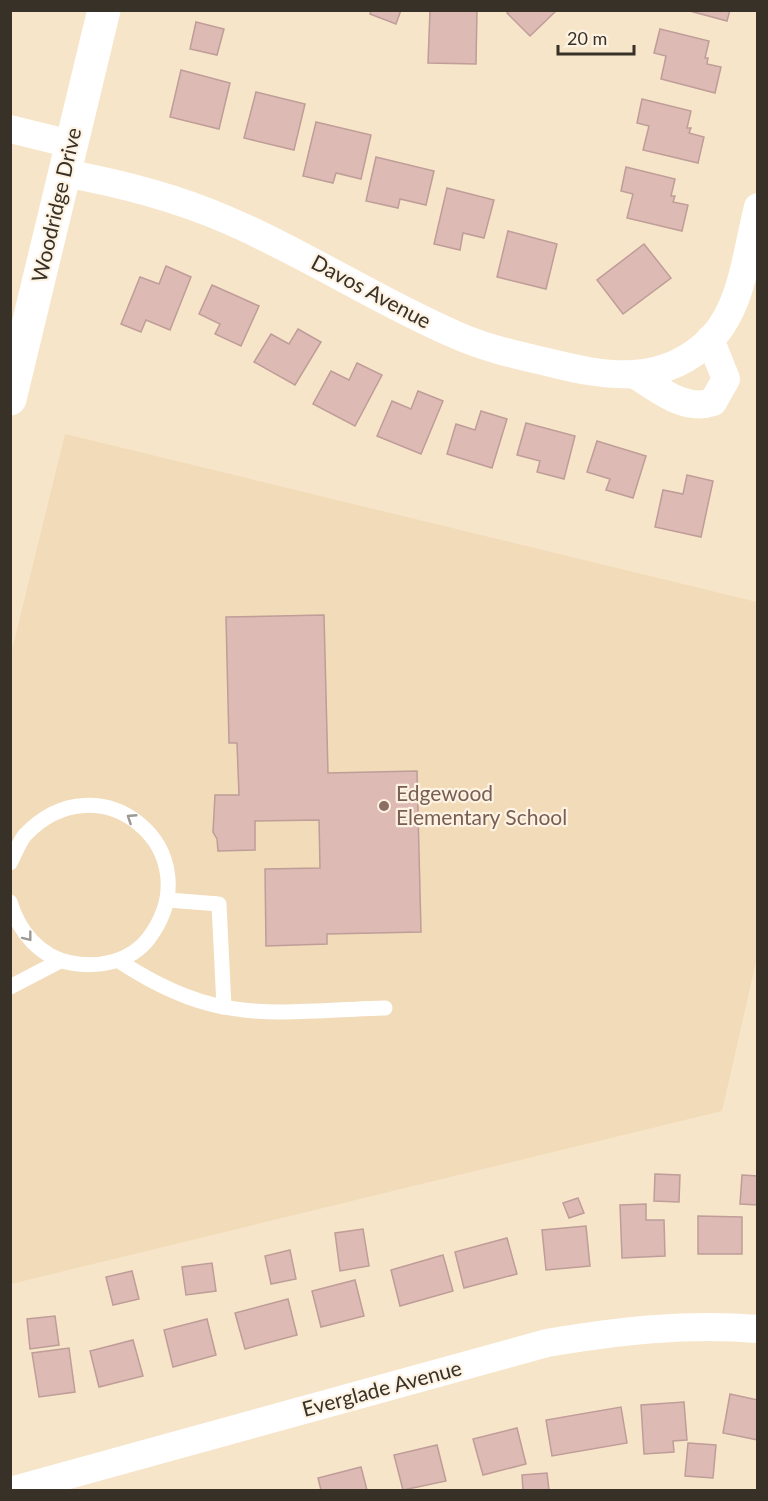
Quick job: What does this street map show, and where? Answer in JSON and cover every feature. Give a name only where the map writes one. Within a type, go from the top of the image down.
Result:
[{"type":"street","name":"Woodridge Drive","points":[[10,399],[104,10]]},
{"type":"street","name":"Davos Avenue","points":[[10,129],[68,158],[223,218],[280,244],[368,292],[458,336],[508,353],[595,374],[635,375],[657,371],[683,361],[710,339],[724,323],[732,304],[758,207]]},
{"type":"street","points":[[635,375],[682,402],[700,406],[713,402],[726,378],[710,339]]},
{"type":"street","name":"Everglade Avenue","points":[[14,1491],[547,1343],[609,1332],[672,1327],[758,1329]]},
{"type":"lane","points":[[10,863],[24,837],[45,816],[74,806],[103,806],[131,816],[153,836],[167,863],[170,892],[162,921],[144,945],[119,961],[89,966],[60,961],[34,945],[16,921],[10,902]]},
{"type":"lane","points":[[168,900],[219,904],[224,1008]]},
{"type":"lane","points":[[10,987],[60,961]]},
{"type":"lane","points":[[119,961],[147,979],[183,996],[224,1008],[259,1011],[385,1008]]},
{"type":"shaded area","name":"Edgewood Elementary School","points":[[65,434],[757,602],[757,958],[722,1111],[11,1284],[11,654]]},
{"type":"building","points":[[371,10],[401,10],[396,24],[370,14]]},
{"type":"building","points":[[430,10],[477,10],[476,64],[428,63]]},
{"type":"building","points":[[510,10],[557,10],[530,36],[507,13]]},
{"type":"building","points":[[686,10],[730,10],[727,21]]},
{"type":"building","points":[[196,22],[224,29],[217,55],[190,49]]},
{"type":"building","points":[[660,29],[709,41],[705,58],[708,58],[707,64],[721,67],[715,93],[661,79],[666,56],[654,53]]},
{"type":"building","points":[[181,70],[230,83],[219,129],[170,117]]},
{"type":"building","points":[[256,92],[305,104],[294,150],[244,138]]},
{"type":"building","points":[[642,99],[691,111],[687,128],[691,128],[689,133],[704,137],[698,163],[643,150],[649,126],[637,123]]},
{"type":"building","points":[[316,122],[371,135],[361,179],[336,173],[333,183],[303,176]]},
{"type":"building","points":[[376,157],[434,171],[426,205],[400,199],[398,208],[366,201]]},
{"type":"building","points":[[626,167],[675,179],[671,196],[675,196],[673,202],[688,205],[682,231],[627,218],[633,194],[621,191]]},
{"type":"building","points":[[447,188],[494,200],[484,238],[463,233],[460,250],[434,244]]},
{"type":"building","points":[[508,231],[557,244],[546,289],[497,277]]},
{"type":"building","points":[[644,244],[671,278],[623,314],[597,280]]},
{"type":"building","points":[[166,266],[191,277],[170,330],[146,320],[141,332],[121,324],[140,277],[159,284]]},
{"type":"building","points":[[212,285],[259,306],[241,346],[215,334],[220,324],[199,314]]},
{"type":"building","points":[[298,329],[321,342],[295,385],[254,362],[271,334],[289,344]]},
{"type":"building","points":[[357,363],[382,375],[355,426],[313,404],[331,371],[349,380]]},
{"type":"building","points":[[418,391],[443,401],[421,454],[377,436],[392,401],[411,409]]},
{"type":"building","points":[[481,411],[507,419],[492,468],[447,454],[456,424],[475,430]]},
{"type":"building","points":[[526,423],[575,436],[564,479],[537,472],[540,461],[517,455]]},
{"type":"building","points":[[597,441],[646,456],[633,498],[606,490],[610,479],[587,472]]},
{"type":"building","points":[[687,475],[713,481],[701,537],[655,527],[663,490],[683,494]]},
{"type":"building","points":[[324,615],[328,773],[417,771],[421,932],[327,934],[327,944],[266,946],[265,869],[320,868],[319,820],[255,821],[255,850],[218,851],[217,839],[213,832],[215,795],[239,795],[237,743],[229,743],[226,617]]},
{"type":"building","points":[[655,1174],[680,1175],[679,1202],[654,1201]]},
{"type":"building","points":[[742,1175],[758,1176],[758,1205],[740,1204]]},
{"type":"building","points":[[578,1198],[584,1213],[569,1218],[563,1203]]},
{"type":"building","points":[[646,1204],[646,1220],[664,1220],[665,1256],[622,1258],[620,1205]]},
{"type":"building","points":[[698,1216],[742,1217],[742,1254],[698,1254]]},
{"type":"building","points":[[586,1226],[590,1266],[546,1270],[542,1230]]},
{"type":"building","points":[[363,1229],[369,1266],[340,1271],[335,1233]]},
{"type":"building","points":[[507,1238],[517,1274],[464,1288],[455,1252]]},
{"type":"building","points":[[290,1250],[296,1279],[271,1284],[265,1256]]},
{"type":"building","points":[[443,1255],[453,1291],[400,1306],[391,1270]]},
{"type":"building","points":[[212,1263],[216,1291],[186,1295],[182,1267]]},
{"type":"building","points":[[132,1271],[139,1299],[113,1305],[106,1277]]},
{"type":"building","points":[[355,1280],[364,1316],[321,1327],[312,1291]]},
{"type":"building","points":[[288,1299],[297,1335],[245,1349],[235,1313]]},
{"type":"building","points":[[55,1316],[59,1345],[30,1349],[27,1319]]},
{"type":"building","points":[[207,1319],[216,1355],[173,1367],[164,1330]]},
{"type":"building","points":[[133,1340],[143,1376],[99,1387],[90,1351]]},
{"type":"building","points":[[69,1348],[75,1392],[39,1397],[32,1353]]},
{"type":"building","points":[[730,1394],[758,1400],[758,1440],[723,1433]]},
{"type":"building","points":[[684,1402],[687,1440],[673,1441],[674,1452],[644,1454],[641,1405]]},
{"type":"building","points":[[621,1407],[627,1443],[552,1456],[546,1420]]},
{"type":"building","points":[[517,1428],[526,1464],[483,1475],[473,1439]]},
{"type":"building","points":[[688,1443],[716,1445],[713,1478],[685,1476]]},
{"type":"building","points":[[437,1445],[446,1481],[403,1490],[394,1455]]},
{"type":"building","points":[[361,1467],[367,1490],[321,1490],[318,1478]]},
{"type":"building","points":[[547,1473],[549,1490],[523,1490],[522,1475]]},
{"type":"place","name":"Edgewood Elementary School","points":[[384,806]]}]
